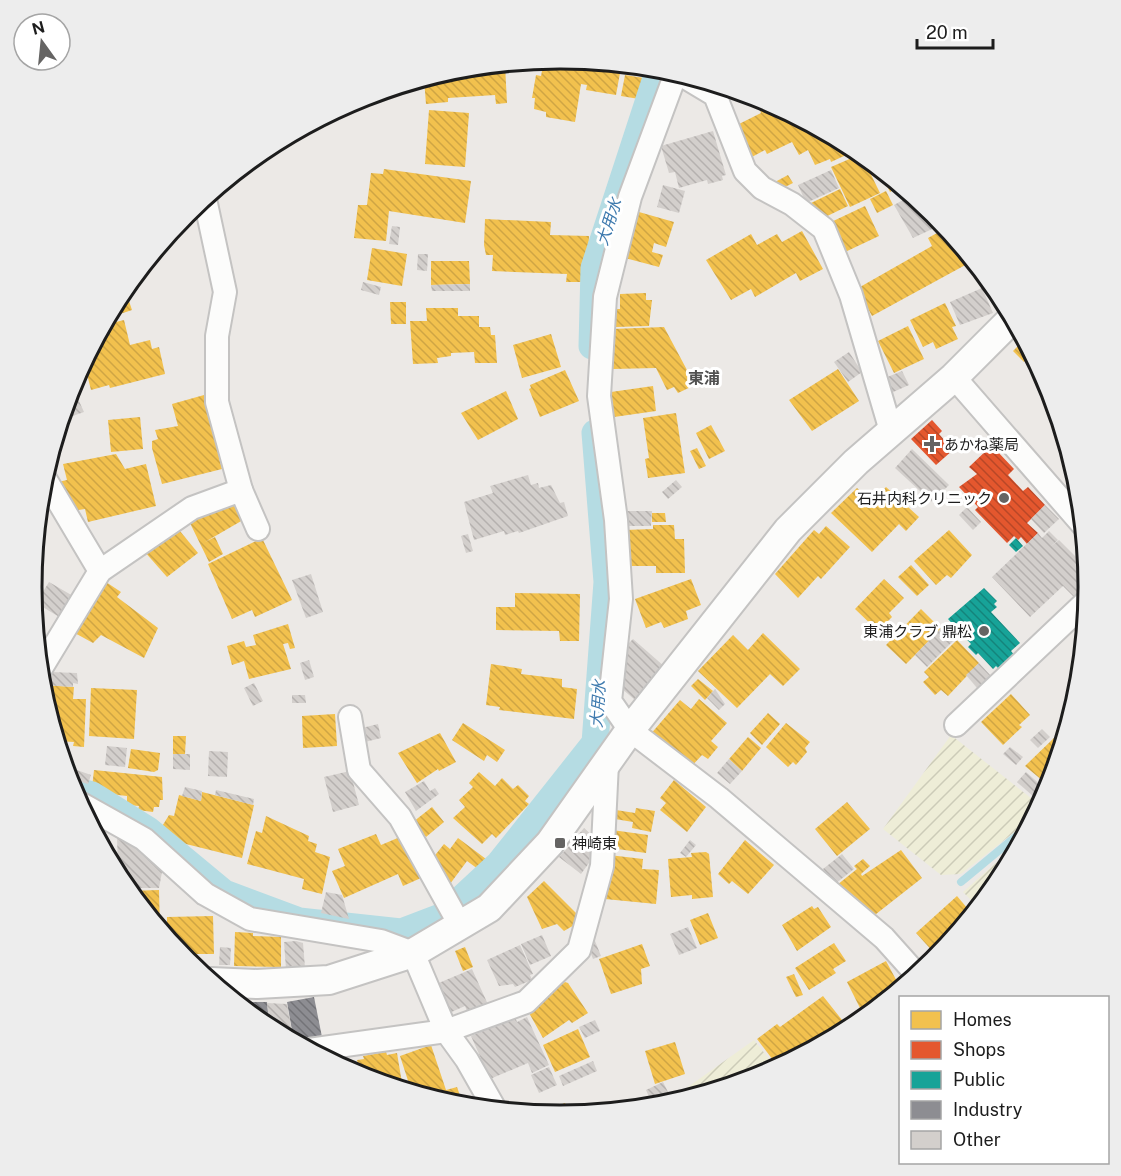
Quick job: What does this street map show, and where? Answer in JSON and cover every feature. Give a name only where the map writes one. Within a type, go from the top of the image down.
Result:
[{"type":"street","points":[[673,82],[630,197],[605,297],[599,396],[616,520],[621,598],[610,701],[630,729],[719,798],[875,931],[912,969]]},
{"type":"street","points":[[706,91],[715,96],[745,171],[762,188],[792,204],[824,229],[851,295],[891,431]]},
{"type":"street","points":[[207,209],[225,292],[217,336],[217,402],[241,490],[258,529]]},
{"type":"street","points":[[225,983],[257,984],[329,980],[413,953],[452,913],[489,908],[550,843],[630,729],[788,530],[856,462],[954,377],[1007,324]]},
{"type":"street","points":[[954,377],[1074,515]]},
{"type":"street","points":[[52,490],[100,571]]},
{"type":"street","points":[[47,659],[100,571],[192,508],[241,490]]},
{"type":"street","points":[[956,725],[1078,609]]},
{"type":"street","points":[[350,717],[359,770],[400,817],[452,913]]},
{"type":"street","points":[[322,1048],[447,1031],[526,1002],[579,950],[602,866],[608,763]]},
{"type":"street","points":[[92,810],[144,839],[206,894],[250,919],[295,929],[381,941],[413,953],[447,1031],[491,1102]]},
{"type":"green space","points":[[951,735],[1034,800],[1020,827],[961,874],[941,875],[883,829]]},
{"type":"green space","points":[[1005,854],[973,902],[963,892]]},
{"type":"green space","points":[[754,1040],[771,1062],[727,1079],[680,1093]]},
{"type":"building: Homes","points":[[560,69],[620,73],[616,95],[586,90],[587,85],[581,84],[575,122],[546,117],[546,112],[534,109],[535,98],[532,98],[536,75],[541,76],[542,70]]},
{"type":"building: Homes","points":[[505,73],[507,103],[496,104],[495,95],[448,98],[448,102],[426,104],[425,87],[459,79]]},
{"type":"building: Homes","points":[[625,75],[644,78],[639,99],[621,96]]},
{"type":"building: Homes","points":[[759,109],[790,123],[846,155],[831,162],[830,159],[815,165],[808,150],[799,155],[792,142],[767,154],[765,150],[750,158],[735,126],[761,113]]},
{"type":"building: Homes","points":[[429,110],[469,113],[465,167],[425,164]]},
{"type":"building: Homes","points":[[851,158],[870,173],[880,193],[850,207],[831,167]]},
{"type":"building: Homes","points":[[384,169],[471,181],[465,223],[389,211],[386,241],[354,238],[358,205],[367,205],[371,173],[383,174]]},
{"type":"building: Homes","points":[[788,175],[793,183],[779,190],[775,182]]},
{"type":"building: Homes","points":[[840,189],[848,206],[819,220],[811,203]]},
{"type":"building: Homes","points":[[886,191],[893,205],[877,213],[870,199]]},
{"type":"building: Homes","points":[[865,206],[879,236],[843,253],[829,223]]},
{"type":"building: Homes","points":[[639,212],[674,222],[666,247],[654,243],[652,252],[663,255],[659,267],[625,258]]},
{"type":"building: Homes","points":[[485,219],[551,222],[550,235],[589,236],[587,282],[566,282],[567,274],[492,271],[493,255],[486,255],[484,245]]},
{"type":"building: Homes","points":[[802,231],[823,269],[800,281],[796,273],[755,297],[751,289],[731,300],[706,260],[751,234],[757,245],[777,234],[782,242]]},
{"type":"building: Homes","points":[[938,233],[966,265],[872,316],[863,299],[865,298],[860,287],[932,246],[928,238]]},
{"type":"building: Homes","points":[[372,248],[407,254],[402,286],[367,280]]},
{"type":"building: Homes","points":[[431,261],[469,261],[470,284],[431,285]]},
{"type":"building: Homes","points":[[646,293],[646,300],[652,300],[649,326],[616,327],[615,309],[620,309],[620,294]]},
{"type":"building: Homes","points":[[129,300],[132,310],[120,314]]},
{"type":"building: Homes","points":[[390,302],[406,302],[406,324],[391,324]]},
{"type":"building: Homes","points":[[945,303],[956,326],[952,327],[958,339],[936,349],[933,342],[923,347],[910,320]]},
{"type":"building: Homes","points":[[426,308],[458,308],[458,316],[479,316],[479,327],[490,327],[491,335],[495,335],[497,363],[475,363],[474,352],[451,353],[451,356],[437,358],[438,363],[413,364],[410,321],[427,321]]},
{"type":"building: Homes","points":[[124,320],[130,345],[150,340],[152,349],[159,347],[165,374],[110,388],[109,385],[91,390],[87,376],[115,322]]},
{"type":"building: Homes","points":[[908,326],[924,359],[894,373],[878,341]]},
{"type":"building: Homes","points":[[664,327],[695,385],[678,393],[674,387],[667,390],[656,368],[613,369],[612,329]]},
{"type":"building: Homes","points":[[551,334],[561,367],[522,378],[513,345]]},
{"type":"building: Homes","points":[[1019,345],[1026,360],[1024,362],[1013,351]]},
{"type":"building: Homes","points":[[838,369],[859,401],[812,431],[789,400]]},
{"type":"building: Homes","points":[[565,370],[579,401],[540,417],[529,389],[530,385]]},
{"type":"building: Homes","points":[[653,386],[656,411],[614,417],[611,392]]},
{"type":"building: Homes","points":[[506,391],[518,419],[478,440],[461,413]]},
{"type":"building: Homes","points":[[204,395],[222,458],[219,458],[222,469],[162,484],[152,448],[152,441],[158,439],[155,430],[178,426],[172,404]]},
{"type":"building: Homes","points":[[676,413],[685,473],[648,478],[645,459],[649,458],[643,418]]},
{"type":"building: Homes","points":[[140,417],[143,449],[111,452],[108,420]]},
{"type":"building: Homes","points":[[711,425],[725,451],[709,459],[696,433]]},
{"type":"building: Homes","points":[[697,448],[706,466],[699,469],[690,451]]},
{"type":"building: Homes","points":[[116,454],[125,469],[146,464],[156,506],[88,522],[85,509],[72,511],[58,482],[67,480],[63,464]]},
{"type":"building: Homes","points":[[886,487],[919,517],[906,531],[899,524],[872,552],[831,513],[857,488],[866,496],[869,493],[875,498]]},
{"type":"building: Homes","points":[[231,497],[243,520],[205,542],[215,537],[223,554],[209,562],[189,521]]},
{"type":"building: Homes","points":[[652,513],[665,513],[666,522],[652,522]]},
{"type":"building: Homes","points":[[175,525],[198,553],[167,577],[144,551]]},
{"type":"building: Homes","points":[[653,525],[674,525],[675,539],[684,539],[685,573],[656,573],[656,566],[625,566],[624,530],[653,529]]},
{"type":"building: Homes","points":[[826,526],[850,547],[821,579],[818,576],[798,598],[775,574],[814,530],[819,534]]},
{"type":"building: Homes","points":[[949,530],[972,555],[951,578],[947,575],[936,585],[914,561]]},
{"type":"building: Homes","points":[[262,538],[292,600],[255,617],[252,610],[232,619],[208,564]]},
{"type":"building: Homes","points":[[911,565],[929,585],[917,596],[898,577]]},
{"type":"building: Homes","points":[[100,578],[121,592],[117,597],[158,628],[144,658],[101,635],[93,643],[73,632]]},
{"type":"building: Homes","points":[[691,579],[701,605],[686,611],[688,619],[664,628],[661,622],[646,628],[635,599]]},
{"type":"building: Homes","points":[[884,579],[904,598],[889,613],[892,617],[878,631],[855,609]]},
{"type":"building: Homes","points":[[515,593],[580,594],[579,641],[560,641],[559,631],[496,630],[496,607],[515,607]]},
{"type":"building: Homes","points":[[921,609],[941,629],[906,664],[886,645]]},
{"type":"building: Homes","points":[[288,624],[295,648],[290,649],[288,643],[283,644],[291,669],[249,679],[244,661],[232,665],[227,646],[244,641],[246,647],[256,645],[253,635]]},
{"type":"building: Homes","points":[[763,633],[800,669],[783,686],[770,674],[737,708],[698,671],[733,635],[748,650]]},
{"type":"building: Homes","points":[[957,640],[979,663],[948,696],[941,690],[935,695],[923,682],[929,677],[924,672]]},
{"type":"building: Homes","points":[[491,664],[522,669],[521,674],[562,679],[562,687],[577,689],[574,719],[499,710],[500,707],[486,705]]},
{"type":"building: Homes","points":[[698,679],[713,691],[705,700],[691,686]]},
{"type":"building: Homes","points":[[51,686],[74,687],[73,699],[86,699],[84,747],[73,746],[74,742],[66,742]]},
{"type":"building: Homes","points":[[91,688],[137,690],[134,739],[89,736]]},
{"type":"building: Homes","points":[[1011,694],[1030,715],[1019,725],[1022,727],[1003,745],[981,722]]},
{"type":"building: Homes","points":[[699,699],[727,723],[711,741],[718,747],[708,759],[702,755],[689,769],[649,736],[680,700],[691,709]]},
{"type":"building: Homes","points":[[768,713],[780,724],[762,745],[750,733]]},
{"type":"building: Homes","points":[[335,714],[337,746],[303,748],[302,716]]},
{"type":"building: Homes","points":[[463,723],[505,750],[497,762],[487,755],[484,761],[452,740]]},
{"type":"building: Homes","points":[[786,723],[810,742],[805,748],[807,752],[796,765],[793,762],[788,767],[766,747]]},
{"type":"building: Homes","points":[[440,733],[456,762],[439,771],[438,769],[417,783],[398,753]]},
{"type":"building: Homes","points":[[173,736],[186,736],[185,754],[173,754]]},
{"type":"building: Homes","points":[[748,737],[761,748],[742,771],[729,759]]},
{"type":"building: Homes","points":[[1055,737],[1056,738],[1042,780],[1025,766]]},
{"type":"building: Homes","points":[[131,749],[160,753],[158,770],[154,772],[128,768]]},
{"type":"building: Homes","points":[[94,770],[162,777],[163,800],[160,800],[159,807],[154,807],[153,812],[138,810],[139,806],[127,805],[127,796],[101,793],[101,789],[92,788]]},
{"type":"building: Homes","points":[[479,772],[495,786],[502,778],[513,789],[518,785],[529,796],[525,801],[529,804],[496,838],[492,834],[482,844],[453,818],[465,807],[459,800],[473,787],[469,783]]},
{"type":"building: Homes","points":[[674,780],[706,807],[687,832],[660,810],[666,803],[660,798]]},
{"type":"building: Homes","points":[[202,792],[254,805],[242,858],[174,841],[161,828],[169,815],[174,816],[179,795],[201,801]]},
{"type":"building: Homes","points":[[847,802],[870,829],[837,856],[815,829]]},
{"type":"building: Homes","points":[[432,807],[444,822],[426,837],[413,822]]},
{"type":"building: Homes","points":[[636,808],[655,811],[651,832],[632,828],[633,822],[615,819],[616,810],[635,813]]},
{"type":"building: Homes","points":[[266,816],[309,836],[308,841],[317,844],[315,852],[330,857],[322,894],[302,889],[304,879],[247,864],[256,831],[262,833]]},
{"type":"building: Homes","points":[[612,830],[648,835],[646,853],[610,848]]},
{"type":"building: Homes","points":[[376,834],[381,845],[400,837],[421,878],[403,886],[398,874],[344,898],[332,871],[345,866],[338,849]]},
{"type":"building: Homes","points":[[458,838],[486,859],[478,869],[467,861],[450,884],[428,864],[444,844],[450,849]]},
{"type":"building: Homes","points":[[745,840],[774,865],[748,894],[732,881],[729,884],[718,874]]},
{"type":"building: Homes","points":[[901,850],[922,878],[871,918],[837,885],[857,869],[854,866],[863,859],[870,866],[861,874],[862,876]]},
{"type":"building: Homes","points":[[706,852],[709,854],[713,897],[692,899],[692,895],[671,897],[668,859],[692,857],[691,853]]},
{"type":"building: Homes","points":[[609,855],[643,859],[642,869],[659,870],[656,904],[605,899]]},
{"type":"building: Homes","points":[[544,881],[579,916],[576,924],[564,931],[557,924],[542,929],[527,897]]},
{"type":"building: Homes","points":[[159,890],[160,917],[149,904],[139,891]]},
{"type":"building: Homes","points":[[957,896],[968,909],[932,950],[916,933]]},
{"type":"building: Homes","points":[[812,906],[814,909],[818,907],[831,927],[797,951],[782,925]]},
{"type":"building: Homes","points":[[708,913],[718,938],[700,945],[690,920]]},
{"type":"building: Homes","points":[[213,916],[214,954],[193,954],[167,925],[167,917]]},
{"type":"building: Homes","points":[[235,932],[253,933],[253,936],[281,937],[281,967],[234,966]]},
{"type":"building: Homes","points":[[834,943],[846,961],[833,969],[836,973],[809,990],[795,968]]},
{"type":"building: Homes","points":[[642,944],[650,966],[641,969],[642,984],[611,994],[599,959]]},
{"type":"building: Homes","points":[[465,947],[473,967],[463,971],[455,951]]},
{"type":"building: Homes","points":[[886,961],[897,982],[861,1010],[847,982]]},
{"type":"building: Homes","points":[[794,974],[803,995],[796,997],[786,977]]},
{"type":"building: Homes","points":[[565,982],[568,983],[588,1013],[572,1023],[569,1020],[543,1038],[528,1011]]},
{"type":"building: Homes","points":[[823,996],[844,1022],[773,1061],[757,1039],[777,1024],[780,1027]]},
{"type":"building: Homes","points":[[578,1029],[590,1057],[555,1072],[543,1045]]},
{"type":"building: Homes","points":[[675,1042],[685,1074],[655,1084],[645,1051]]},
{"type":"building: Homes","points":[[431,1045],[446,1090],[457,1087],[461,1097],[409,1084],[400,1056]]},
{"type":"building: Homes","points":[[386,1052],[387,1055],[397,1053],[402,1081],[358,1065],[357,1060],[364,1059],[363,1056]]},
{"type":"building: Shops","name":"あかね薬局","points":[[932,420],[942,431],[939,434],[953,450],[936,465],[911,439]]},
{"type":"building: Shops","name":"石井内科クリニック","points":[[990,447],[1014,469],[1008,475],[1023,491],[1028,487],[1045,505],[1027,523],[1038,533],[1027,544],[1021,537],[1018,540],[1014,536],[1007,543],[975,510],[978,507],[959,487],[977,474],[969,467]]},
{"type":"building: Public","points":[[1016,538],[1023,546],[1016,552],[1009,545]]},
{"type":"building: Public","name":"東浦クラブ 鼎松","points":[[984,588],[997,601],[994,604],[997,607],[991,612],[1020,643],[1011,651],[1015,656],[1000,670],[996,666],[993,669],[978,653],[976,655],[968,647],[971,644],[948,619]]},
{"type":"building: Industry","points":[[314,997],[322,1037],[306,1040],[292,1032],[287,1002]]},
{"type":"building: Industry","points":[[249,1002],[267,1002],[269,1016]]},
{"type":"building: Other","points":[[713,131],[726,175],[722,176],[723,180],[708,184],[707,180],[679,188],[675,172],[669,173],[661,146]]},
{"type":"building: Other","points":[[831,170],[839,188],[806,203],[798,185]]},
{"type":"building: Other","points":[[663,185],[685,191],[679,213],[657,207]]},
{"type":"building: Other","points":[[904,200],[934,228],[913,238],[894,205]]},
{"type":"building: Other","points":[[392,226],[400,227],[398,245],[389,244]]},
{"type":"building: Other","points":[[418,254],[428,254],[427,271],[417,270]]},
{"type":"building: Other","points":[[363,282],[381,287],[379,295],[361,290]]},
{"type":"building: Other","points":[[470,284],[470,291],[432,291],[431,285]]},
{"type":"building: Other","points":[[982,288],[993,313],[960,325],[950,302]]},
{"type":"building: Other","points":[[849,352],[862,372],[848,382],[834,362]]},
{"type":"building: Other","points":[[902,371],[909,385],[891,393],[885,378]]},
{"type":"building: Other","points":[[78,399],[84,412],[72,416]]},
{"type":"building: Other","points":[[912,449],[949,485],[932,502],[895,468]]},
{"type":"building: Other","points":[[528,475],[531,485],[538,483],[539,488],[551,485],[560,503],[564,502],[568,516],[519,533],[518,531],[505,535],[504,531],[474,540],[464,502],[493,493],[490,486]]},
{"type":"building: Other","points":[[676,480],[682,487],[668,499],[662,492]]},
{"type":"building: Other","points":[[1045,505],[1059,519],[1044,533],[1031,519]]},
{"type":"building: Other","points":[[967,507],[981,522],[973,530],[959,515]]},
{"type":"building: Other","points":[[620,511],[652,511],[651,526],[620,526]]},
{"type":"building: Other","points":[[1049,531],[1058,540],[1050,547],[1059,540],[1078,559],[1079,594],[1075,598],[1063,586],[1030,617],[992,577],[1038,533],[1042,538]]},
{"type":"building: Other","points":[[468,534],[473,551],[466,553],[461,536]]},
{"type":"building: Other","points":[[311,574],[323,612],[306,618],[292,580]]},
{"type":"building: Other","points":[[49,582],[73,596],[61,618],[43,607],[42,593]]},
{"type":"building: Other","points":[[941,628],[953,641],[927,667],[915,655]]},
{"type":"building: Other","points":[[633,639],[665,667],[635,700],[621,688],[625,647]]},
{"type":"building: Other","points":[[309,660],[314,677],[305,680],[300,663]]},
{"type":"building: Other","points":[[979,663],[991,676],[978,689],[966,675]]},
{"type":"building: Other","points":[[77,673],[78,684],[73,683],[73,687],[51,686],[49,674]]},
{"type":"building: Other","points":[[254,683],[263,701],[253,706],[244,688]]},
{"type":"building: Other","points":[[715,689],[725,704],[719,710],[707,698]]},
{"type":"building: Other","points":[[292,695],[305,695],[306,703],[292,703]]},
{"type":"building: Other","points":[[378,724],[381,738],[365,742],[362,728]]},
{"type":"building: Other","points":[[1042,729],[1050,737],[1038,748],[1030,740]]},
{"type":"building: Other","points":[[107,746],[127,748],[125,767],[105,765]]},
{"type":"building: Other","points":[[1010,747],[1023,757],[1016,765],[1003,754]]},
{"type":"building: Other","points":[[209,751],[228,752],[227,777],[208,776]]},
{"type":"building: Other","points":[[173,754],[190,754],[190,770],[173,769]]},
{"type":"building: Other","points":[[729,759],[742,771],[730,784],[717,773]]},
{"type":"building: Other","points":[[75,769],[91,775],[88,784],[79,781]]},
{"type":"building: Other","points":[[350,771],[359,805],[333,812],[324,777]]},
{"type":"building: Other","points":[[1026,772],[1040,785],[1034,797],[1017,782]]},
{"type":"building: Other","points":[[424,781],[430,791],[435,788],[439,794],[416,811],[405,792]]},
{"type":"building: Other","points":[[185,787],[202,791],[201,801],[182,796]]},
{"type":"building: Other","points":[[216,790],[254,799],[253,805],[215,795]]},
{"type":"building: Other","points":[[584,828],[592,836],[586,843],[578,835]]},
{"type":"building: Other","points":[[117,834],[121,834],[162,872],[159,888],[138,888],[118,858]]},
{"type":"building: Other","points":[[576,839],[591,850],[589,863],[581,874],[559,857]]},
{"type":"building: Other","points":[[690,840],[696,845],[686,857],[680,853]]},
{"type":"building: Other","points":[[842,854],[854,869],[835,884],[823,869]]},
{"type":"building: Other","points":[[326,892],[342,895],[349,919],[321,913]]},
{"type":"building: Other","points":[[688,927],[697,948],[679,955],[670,934]]},
{"type":"building: Other","points":[[542,935],[551,956],[530,965],[521,944]]},
{"type":"building: Other","points":[[595,941],[601,956],[593,959],[587,944]]},
{"type":"building: Other","points":[[284,942],[303,943],[305,968],[286,969]]},
{"type":"building: Other","points":[[520,945],[533,974],[530,975],[532,980],[515,987],[513,984],[499,986],[487,960]]},
{"type":"building: Other","points":[[220,947],[231,948],[230,965],[219,965]]},
{"type":"building: Other","points":[[472,969],[490,1009],[469,1016],[465,1006],[447,1014],[434,985]]},
{"type":"building: Other","points":[[267,1003],[287,1004],[292,1031],[272,1019],[268,1016]]},
{"type":"building: Other","points":[[515,1017],[517,1022],[527,1017],[549,1065],[532,1073],[528,1063],[490,1079],[471,1036]]},
{"type":"building: Other","points":[[595,1020],[600,1031],[585,1038],[579,1027]]},
{"type":"building: Other","points":[[593,1061],[597,1071],[563,1086],[559,1076]]},
{"type":"building: Other","points":[[549,1067],[557,1085],[539,1093],[531,1075]]},
{"type":"building: Other","points":[[663,1082],[668,1092],[650,1099],[646,1090]]},
{"type":"waterway","name":"大用水","points":[[592,346],[594,268],[656,78]]},
{"type":"waterway","name":"大用水","points":[[84,793],[92,795],[148,830],[224,893],[299,921],[401,932],[443,916],[499,864],[595,743],[607,582],[595,433]]},
{"type":"waterway","points":[[961,882],[1015,837]]},
{"type":"place","name":"あかね薬局","points":[[932,444]]},
{"type":"place","name":"石井内科クリニック","points":[[1004,498]]},
{"type":"place","name":"東浦クラブ 鼎松","points":[[984,631]]},
{"type":"place","name":"神崎東","points":[[560,843]]},
{"type":"district","name":"東浦","points":[[704,378]]}]
